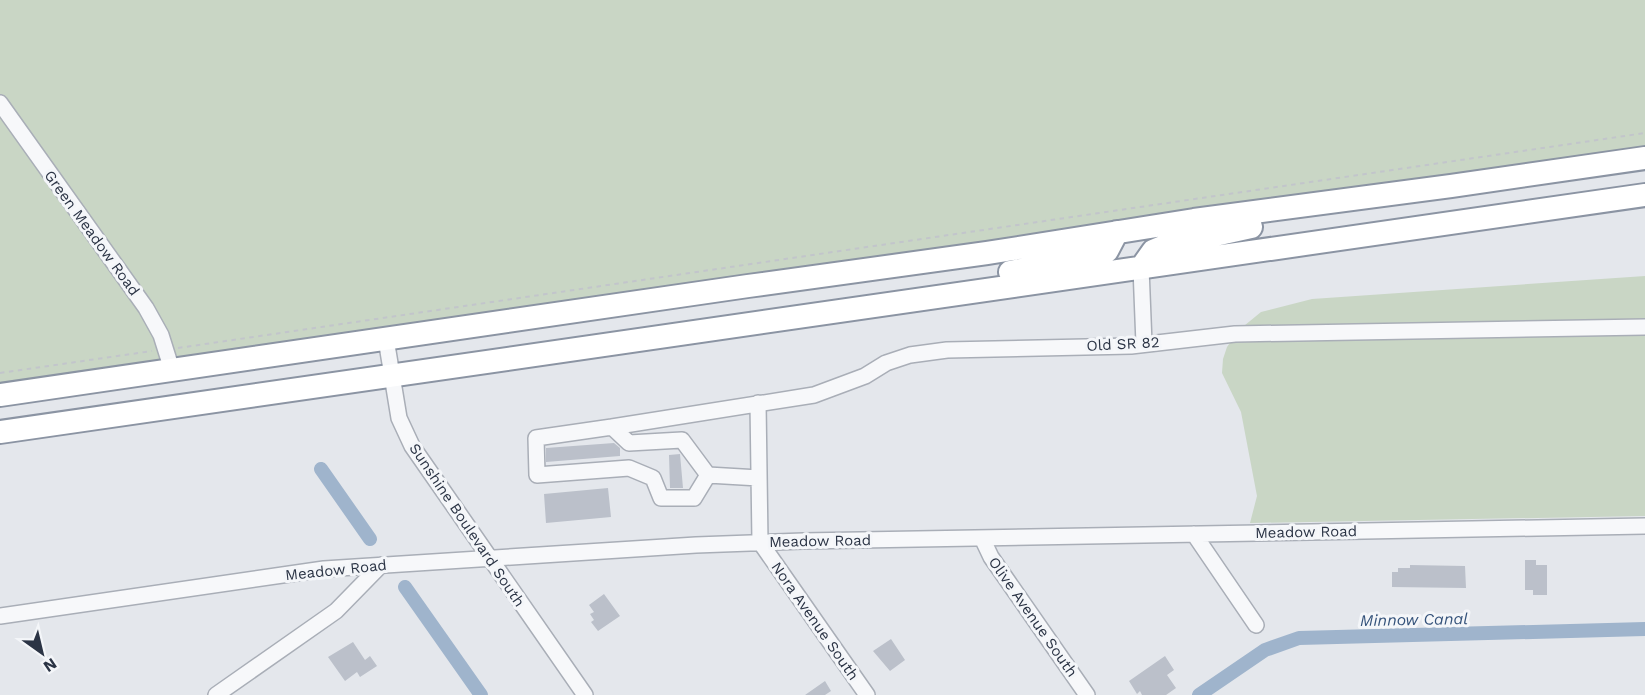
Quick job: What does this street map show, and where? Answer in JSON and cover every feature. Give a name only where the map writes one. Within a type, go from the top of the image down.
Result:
[{"type":"highway","points":[[0,395],[737,287],[987,253],[1206,218],[1439,188],[1645,158]]},
{"type":"highway","points":[[1141,268],[1154,251],[1165,246],[1238,228],[1412,205],[1439,188]]},
{"type":"highway","points":[[0,432],[1645,195]]},
{"type":"highway","points":[[867,306],[903,287],[1021,270],[1082,258],[1107,250],[1117,232]]},
{"type":"street","name":"Green Meadow Road","points":[[0,103],[146,308],[161,335],[172,370]]},
{"type":"street","points":[[1141,268],[1144,344]]},
{"type":"street","name":"Old SR 82","points":[[629,468],[537,475],[536,438],[814,395],[841,387],[886,363],[910,355],[947,350],[1144,344],[1235,334],[1645,327]]},
{"type":"street","name":"Sunshine Boulevard South","points":[[386,339],[399,418],[412,446],[585,695]]},
{"type":"street","points":[[758,403],[759,542]]},
{"type":"street","points":[[612,427],[629,443],[682,440],[708,475]]},
{"type":"street","points":[[629,443],[629,468],[653,478],[661,498],[694,498],[708,475]]},
{"type":"street","points":[[708,475],[759,478]]},
{"type":"street","name":"Meadow Road","points":[[1,617],[324,569],[684,545],[1645,526]]},
{"type":"street","points":[[1194,534],[1256,625]]},
{"type":"street","name":"Olive Avenue South","points":[[982,538],[990,557],[1087,695]]},
{"type":"street","name":"Nora Avenue South","points":[[759,542],[867,695]]},
{"type":"street","points":[[216,695],[336,611],[381,565]]},
{"type":"path","points":[[188,347],[1645,133]]},
{"type":"path","points":[[0,373],[135,353]]},
{"type":"green space","points":[[0,0],[1645,0],[1645,151],[0,388]]},
{"type":"green space","points":[[1645,276],[1645,516],[1250,523],[1257,496],[1241,412],[1222,373],[1227,347],[1239,330],[1261,312],[1312,299]]},
{"type":"building","points":[[614,443],[620,448],[620,456],[546,462],[546,448]]},
{"type":"building","points":[[680,454],[683,488],[670,488],[669,455]]},
{"type":"building","points":[[608,488],[611,517],[546,523],[544,494]]},
{"type":"building","points":[[1525,560],[1536,560],[1536,565],[1547,565],[1547,595],[1533,595],[1533,590],[1525,590]]},
{"type":"building","points":[[1410,565],[1465,566],[1466,588],[1392,587],[1392,572],[1398,572],[1398,568],[1410,568]]},
{"type":"building","points":[[604,594],[620,616],[598,631],[591,622],[594,620],[590,614],[594,612],[589,605]]},
{"type":"building","points":[[891,639],[905,660],[890,671],[873,651]]},
{"type":"building","points":[[353,642],[365,660],[370,656],[377,666],[360,677],[357,672],[345,681],[328,657]]},
{"type":"building","points":[[1165,656],[1174,670],[1167,675],[1176,688],[1166,695],[1142,695],[1140,691],[1137,694],[1129,681]]},
{"type":"building","points":[[825,681],[831,691],[825,695],[805,695]]},
{"type":"waterway","points":[[321,469],[370,539]]},
{"type":"waterway","points":[[405,587],[481,695]]},
{"type":"waterway","name":"Minnow Canal","points":[[1199,695],[1265,650],[1299,638],[1645,629]]}]
